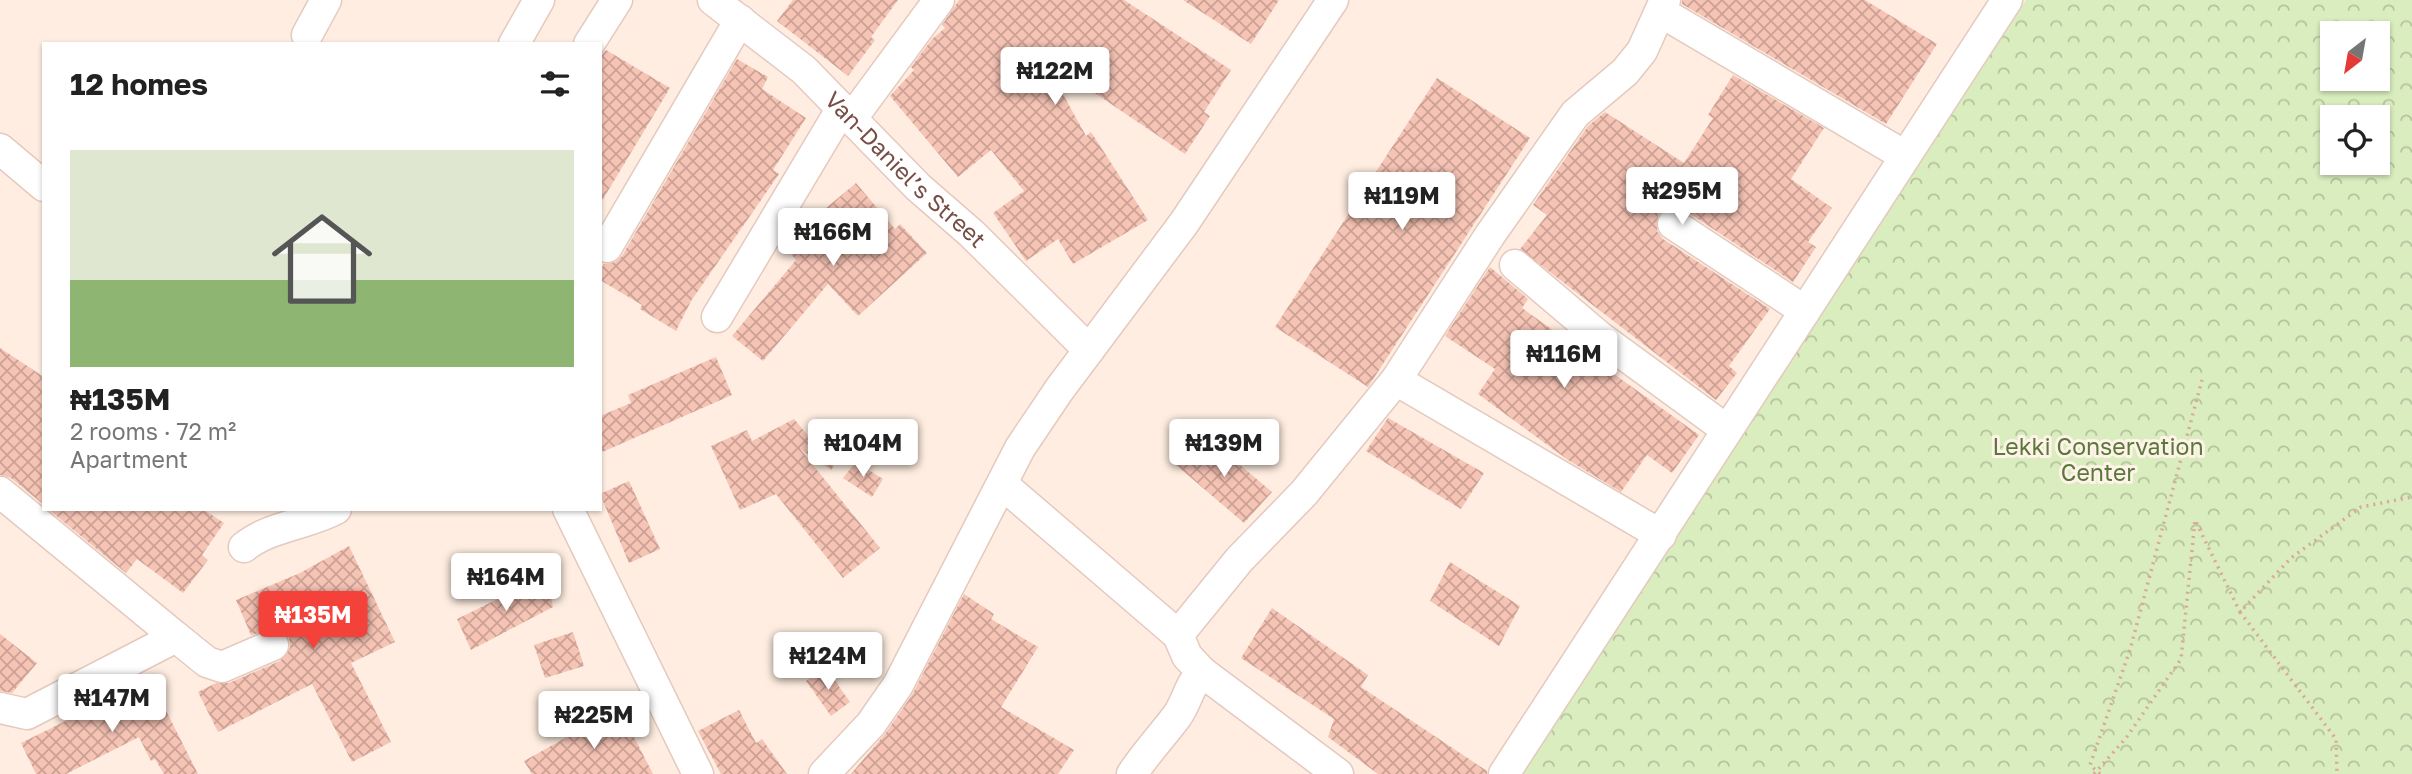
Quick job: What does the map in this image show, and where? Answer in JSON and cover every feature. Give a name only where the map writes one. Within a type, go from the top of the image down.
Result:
[{"type":"street","points":[[307,35],[326,0]]},
{"type":"street","points":[[515,42],[539,0]]},
{"type":"street","points":[[590,42],[617,0]]},
{"type":"street","name":"Van-Daniel’s Street","points":[[713,0],[804,70],[918,187],[972,234],[1090,350]]},
{"type":"street","points":[[717,317],[847,113],[939,0]]},
{"type":"street","points":[[824,774],[871,724],[898,685],[1020,448],[1185,223],[1333,0]]},
{"type":"street","points":[[1504,774],[2007,0]]},
{"type":"street","points":[[1178,635],[1239,560],[1304,493],[1396,380],[1490,235],[1575,114],[1625,72],[1642,51],[1663,6],[1905,156]]},
{"type":"street","points":[[607,247],[740,20]]},
{"type":"street","points":[[0,149],[42,184]]},
{"type":"street","points":[[1673,224],[1805,312]]},
{"type":"street","points":[[1515,265],[1600,337],[1727,430]]},
{"type":"street","points":[[1396,380],[1661,535]]},
{"type":"street","points":[[1002,484],[1178,635],[1186,656],[1202,672],[1338,774]]},
{"type":"street","points":[[0,492],[207,662],[222,667],[273,645]]},
{"type":"street","points":[[244,547],[256,537],[330,511]]},
{"type":"street","points":[[569,511],[698,774]]},
{"type":"street","points":[[0,708],[27,715],[176,636]]},
{"type":"street","points":[[1132,774],[1152,743],[1178,714],[1193,682],[1202,672]]},
{"type":"path","points":[[2099,774],[2090,765],[2130,650],[2202,380]]},
{"type":"path","points":[[2240,612],[2291,558],[2361,507],[2412,497]]},
{"type":"path","points":[[2094,774],[2126,738],[2180,659],[2195,520],[2240,612],[2336,739],[2337,774]]},
{"type":"green space","name":"Lekki Conservation Center","points":[[2026,0],[2412,0],[2412,774],[1511,774]]},
{"type":"building","points":[[793,0],[898,0],[871,37],[875,40],[848,76],[777,21]]},
{"type":"building","points":[[959,0],[1124,0],[1231,70],[1204,112],[1210,116],[1185,154],[1043,58],[1086,136],[1091,132],[1148,220],[1073,264],[1058,239],[1026,261],[993,213],[1024,191],[991,150],[958,177],[890,96],[914,70],[911,67],[932,39],[945,28],[942,25]]},
{"type":"building","points":[[1183,0],[1279,0],[1251,44]]},
{"type":"building","points":[[1682,0],[1865,0],[1937,44],[1886,124],[1682,4]]},
{"type":"building","points":[[606,50],[670,88],[602,201],[602,55]]},
{"type":"building","points":[[737,59],[768,77],[762,89],[806,118],[773,170],[779,174],[691,301],[676,331],[640,309],[642,305],[602,281],[604,264],[615,262],[622,256]]},
{"type":"building","points":[[1733,75],[1824,128],[1791,179],[1832,208],[1808,242],[1816,247],[1793,282],[1683,209],[1666,208],[1658,215],[1657,231],[1663,239],[1770,309],[1729,366],[1737,373],[1716,400],[1520,249],[1547,215],[1533,205],[1588,126],[1605,112],[1684,163],[1713,118],[1708,115]]},
{"type":"building","points":[[1437,78],[1530,138],[1368,387],[1275,327]]},
{"type":"building","points":[[856,183],[895,229],[900,224],[927,253],[858,316],[828,284],[763,361],[732,336],[796,260],[783,244]]},
{"type":"building","points":[[1490,267],[1528,299],[1522,308],[1699,435],[1672,473],[1647,455],[1621,492],[1568,460],[1478,394],[1495,369],[1445,336]]},
{"type":"building","points":[[0,348],[42,376],[42,503],[11,478],[0,475]]},
{"type":"building","points":[[716,357],[732,395],[602,452],[602,415],[631,403],[628,395]]},
{"type":"building","points":[[1388,418],[1484,473],[1461,509],[1366,451]]},
{"type":"building","points":[[794,419],[834,466],[831,470],[800,449],[880,548],[843,578],[776,494],[740,510],[711,446],[747,430],[752,441]]},
{"type":"building","points":[[1203,434],[1272,492],[1244,523],[1176,465]]},
{"type":"building","points":[[856,462],[883,479],[872,497],[843,478]]},
{"type":"building","points":[[629,481],[660,549],[629,563],[602,493]]},
{"type":"building","points":[[50,511],[206,511],[224,523],[202,555],[208,560],[183,593],[137,559],[126,573]]},
{"type":"building","points":[[349,546],[395,642],[351,663],[391,742],[352,762],[312,684],[218,732],[198,692],[216,683],[229,683],[280,661],[290,648],[289,637],[276,628],[251,635],[236,600],[300,573]]},
{"type":"building","points":[[1450,562],[1520,606],[1499,646],[1430,601]]},
{"type":"building","points":[[547,575],[553,607],[471,650],[457,619]]},
{"type":"building","points":[[964,594],[994,614],[991,619],[1038,647],[1001,707],[1074,750],[1058,774],[851,774],[885,734],[912,695]]},
{"type":"building","points":[[1272,608],[1368,675],[1361,687],[1487,771],[1487,774],[1378,774],[1328,737],[1334,719],[1241,658]]},
{"type":"building","points":[[573,632],[584,666],[545,678],[534,645]]},
{"type":"building","points":[[0,634],[37,663],[12,693],[0,691]]},
{"type":"building","points":[[825,667],[850,702],[831,716],[806,681]]},
{"type":"building","points":[[148,675],[198,774],[164,774],[155,759],[151,761],[139,737],[66,774],[36,774],[21,743],[118,695],[116,691]]},
{"type":"building","points":[[619,708],[653,774],[532,774],[524,761]]},
{"type":"building","points":[[739,710],[756,743],[762,739],[787,774],[721,774],[698,731]]}]
